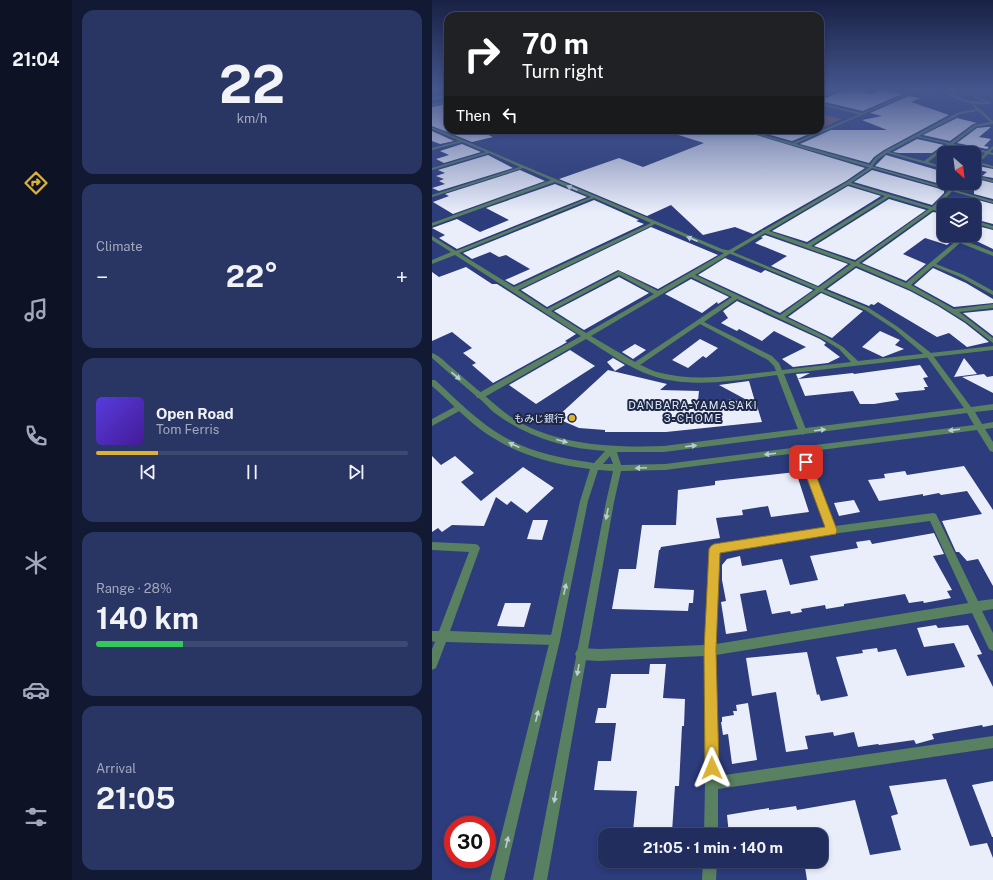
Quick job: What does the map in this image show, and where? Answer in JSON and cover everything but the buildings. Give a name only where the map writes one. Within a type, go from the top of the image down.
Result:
[{"type":"street","points":[[436,131],[490,152],[654,223],[867,309],[896,328],[929,355],[970,411],[993,449]]},
{"type":"street","points":[[480,396],[659,294],[848,183],[871,167],[876,159],[886,152],[925,131]]},
{"type":"street","points":[[924,163],[968,131]]},
{"type":"street","points":[[757,134],[937,186]]},
{"type":"street","points":[[792,144],[815,134]]},
{"type":"street","points":[[916,136],[993,154]]},
{"type":"street","points":[[432,150],[462,141]]},
{"type":"street","points":[[981,159],[993,147]]},
{"type":"street","points":[[432,169],[490,152]]},
{"type":"street","points":[[886,152],[937,166]]},
{"type":"street","points":[[981,165],[993,167]]},
{"type":"street","points":[[432,196],[522,167]]},
{"type":"street","points":[[981,178],[993,181]]},
{"type":"street","points":[[432,225],[555,180]]},
{"type":"street","points":[[848,183],[937,209]]},
{"type":"street","points":[[781,317],[933,208],[951,190],[993,202]]},
{"type":"street","points":[[806,247],[889,195]]},
{"type":"street","points":[[432,262],[594,197]]},
{"type":"street","points":[[513,290],[654,223]]},
{"type":"street","points":[[981,223],[993,228]]},
{"type":"street","points":[[764,231],[907,285],[954,311],[993,341]]},
{"type":"street","points":[[432,238],[586,336],[635,365],[655,374],[682,379],[716,380],[779,371],[993,348]]},
{"type":"street","points":[[907,285],[959,242]]},
{"type":"street","points":[[963,242],[993,254]]},
{"type":"street","points":[[932,264],[962,276],[993,293]]},
{"type":"street","points":[[547,311],[619,273],[659,294]]},
{"type":"street","points":[[691,275],[823,337],[841,348],[856,363]]},
{"type":"street","points":[[635,365],[736,297]]},
{"type":"street","points":[[954,311],[993,306]]},
{"type":"street","points":[[700,322],[770,358],[779,371],[803,432]]},
{"type":"street","points":[[432,355],[502,414],[529,430],[563,441],[612,449],[664,449],[993,408]]},
{"type":"street","points":[[432,382],[483,427],[513,445],[551,458],[595,466],[618,468],[665,467],[993,425]]},
{"type":"street","points":[[432,423],[460,407]]},
{"type":"street","points":[[498,880],[554,640],[584,501],[595,466],[612,449]]},
{"type":"street","points":[[540,880],[581,654],[610,502],[618,468],[612,449]]},
{"type":"street","points":[[802,450],[832,530]]},
{"type":"street","points":[[711,828],[710,650],[714,549],[832,530],[933,517],[993,645]]},
{"type":"street","points":[[432,546],[475,548],[437,636],[432,664]]},
{"type":"street","points":[[581,654],[599,655],[710,650],[993,604]]},
{"type":"street","points":[[437,636],[554,640]]},
{"type":"street","points":[[712,783],[993,742]]},
{"type":"street","points":[[709,880],[710,868]]},
{"type":"place","name":"もみじ銀行","points":[[572,418]]},
{"type":"district","name":"DANBARA-YAMASAKI 3-CHOME","points":[[693,411]]},
{"type":"route","points":[[712,768],[710,650],[714,549],[832,530],[806,462]]}]
